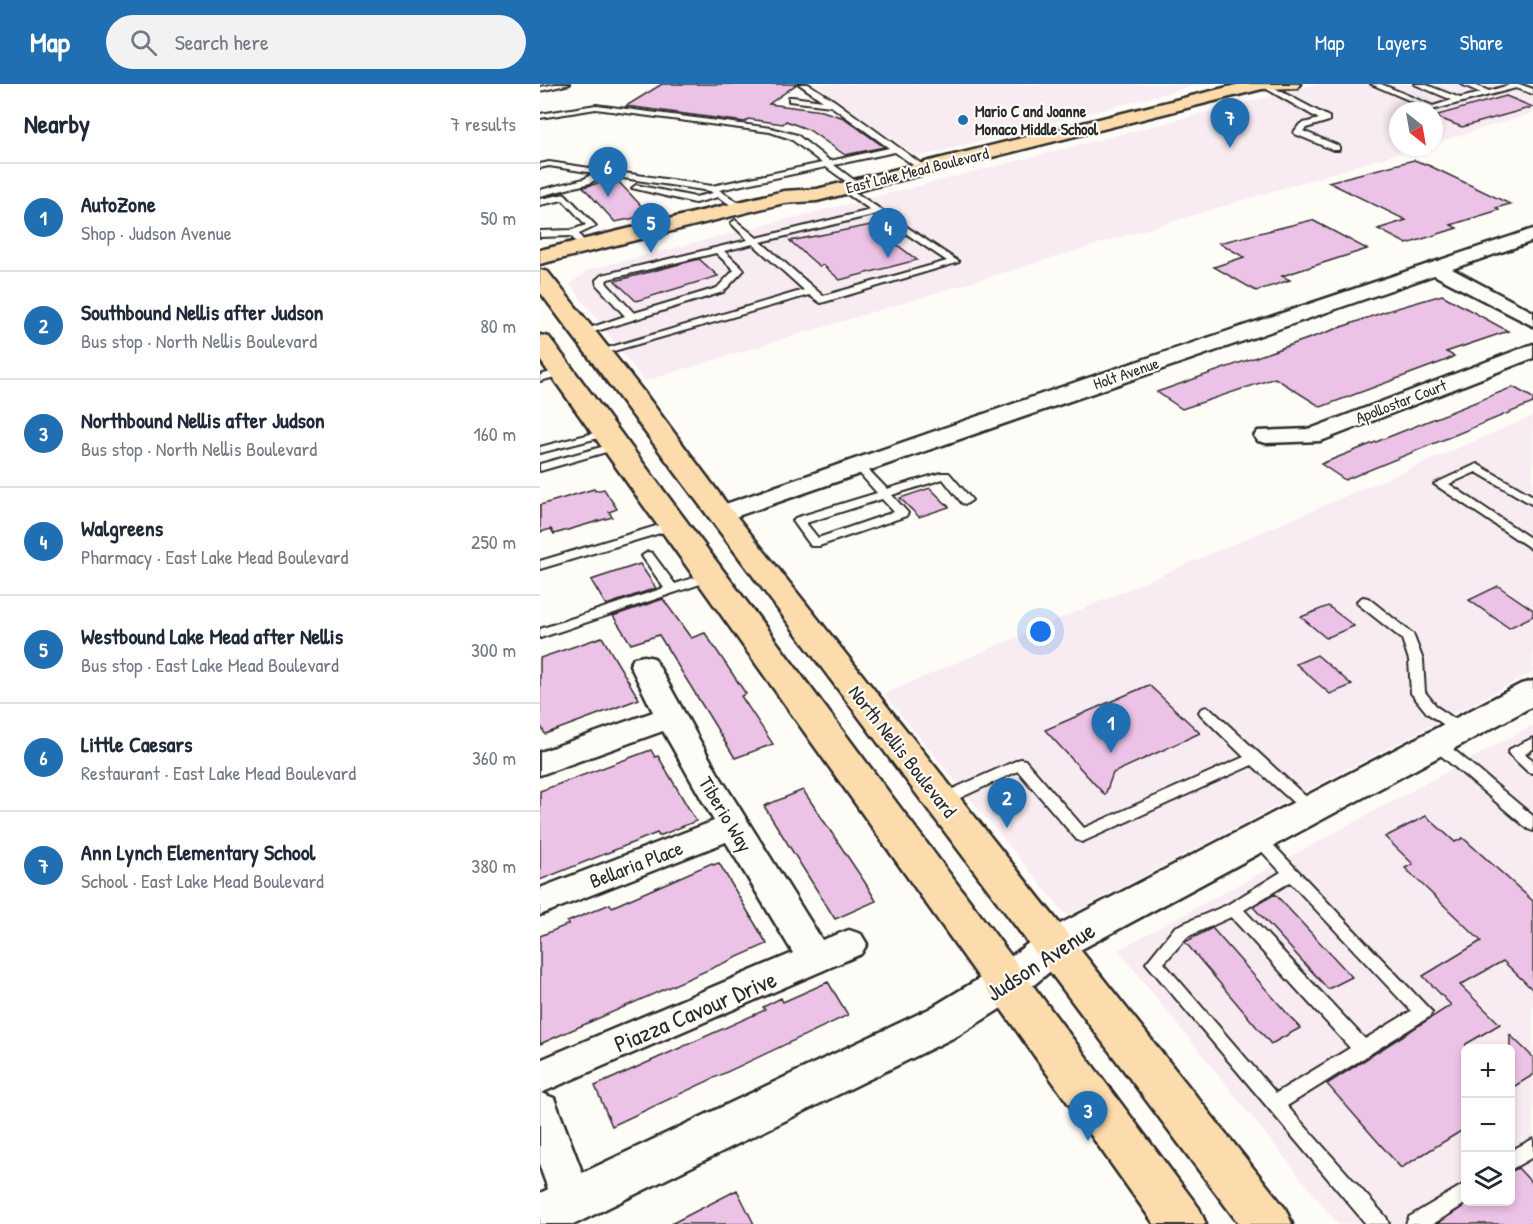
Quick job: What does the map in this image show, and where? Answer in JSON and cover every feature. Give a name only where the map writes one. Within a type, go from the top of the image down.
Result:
[{"type":"main road","name":"East Lake Mead Boulevard","points":[[540,257],[578,240],[795,207],[817,195],[850,186],[1262,84],[1291,84]]},
{"type":"main road","name":"East Lake Mead Boulevard","points":[[540,271],[738,215]]},
{"type":"main road","name":"North Nellis Boulevard","points":[[540,277],[1268,1224]]},
{"type":"main road","points":[[540,342],[551,375],[611,440],[1182,1224]]},
{"type":"street","name":"Holt Avenue","points":[[720,514],[1099,382],[1533,235]]},
{"type":"street","points":[[1437,269],[1533,320]]},
{"type":"street","name":"Apollostar Court","points":[[1266,436],[1313,435],[1533,350]]},
{"type":"street","name":"Tiberio Way","points":[[644,665],[670,717],[733,826],[815,959]]},
{"type":"street","name":"Judson Avenue","points":[[556,1209],[944,1022],[1006,983],[1053,946],[1533,692]]},
{"type":"street","points":[[540,764],[670,717]]},
{"type":"street","name":"Bellaria Place","points":[[540,902],[733,826]]},
{"type":"street","name":"Piazza Cavour Drive","points":[[540,1077],[849,944]]},
{"type":"street","points":[[540,1110],[556,1209]]},
{"type":"lane","points":[[540,89],[566,84]]},
{"type":"lane","points":[[803,84],[923,168]]},
{"type":"lane","points":[[1262,84],[1326,118],[1303,126],[1298,132],[1336,148]]},
{"type":"lane","points":[[1375,84],[1432,108],[1514,85],[1533,92]]},
{"type":"lane","points":[[1418,84],[1460,101]]},
{"type":"lane","points":[[1465,84],[1488,93]]},
{"type":"lane","points":[[792,99],[833,105]]},
{"type":"lane","points":[[540,106],[544,115],[596,107],[771,130],[794,137],[829,164],[878,211],[954,262],[821,300],[755,242],[738,215],[716,191],[549,164],[540,166]]},
{"type":"lane","points":[[636,188],[694,200],[716,191],[896,148]]},
{"type":"lane","points":[[540,193],[587,181],[602,172]]},
{"type":"lane","points":[[540,202],[565,197],[592,226],[578,240],[542,231]]},
{"type":"lane","points":[[631,316],[602,285],[601,280],[605,277],[878,211]]},
{"type":"lane","points":[[591,342],[616,323],[631,316],[720,290],[739,270],[718,250]]},
{"type":"lane","points":[[591,342],[812,291]]},
{"type":"lane","points":[[540,450],[611,440]]},
{"type":"lane","points":[[540,468],[611,440]]},
{"type":"lane","points":[[860,467],[884,494],[902,513],[816,543],[799,521],[884,494],[945,475],[966,500]]},
{"type":"lane","points":[[1533,501],[1477,467],[1440,484],[1533,546]]},
{"type":"lane","points":[[540,565],[673,525]]},
{"type":"lane","points":[[648,556],[672,589]]},
{"type":"lane","points":[[540,634],[711,576]]},
{"type":"lane","points":[[1363,601],[1408,637],[1416,660],[1415,675],[1418,693],[1432,710],[1448,737],[1533,825]]},
{"type":"lane","points":[[1206,712],[1311,809]]},
{"type":"lane","points":[[1533,743],[1515,753],[1533,768]]},
{"type":"lane","points":[[942,800],[1020,764],[1082,836],[1254,758]]},
{"type":"lane","points":[[1257,837],[1423,1012],[1274,1104]]},
{"type":"lane","points":[[1291,874],[1233,909],[1181,932],[1154,963],[1379,1224]]},
{"type":"lane","points":[[1233,909],[1362,1049]]},
{"type":"lane","points":[[1515,1159],[1533,1147]]},
{"type":"lane","points":[[1416,1224],[1461,1195]]},
{"type":"shaded area","name":"Mario C and Joanne Monaco Middle School","points":[[815,84],[1201,84],[918,157]]},
{"type":"shaded area","points":[[1318,84],[1533,84],[1533,113],[1443,140],[1443,102],[1389,102],[1389,156],[644,381],[570,284],[588,270]]},
{"type":"shaded area","points":[[1533,416],[1533,672],[1067,916],[884,694]]},
{"type":"shaded area","points":[[1533,725],[1533,1224],[1338,1224],[1118,950]]},
{"type":"building","points":[[662,84],[797,84],[769,104],[822,111],[844,118],[884,147],[845,155],[809,130],[786,121],[783,124],[748,119],[745,122],[626,106]]},
{"type":"building","points":[[1506,96],[1533,107],[1462,127],[1443,120],[1443,114]]},
{"type":"building","points":[[1414,160],[1510,204],[1496,208],[1499,210],[1451,225],[1457,228],[1407,244],[1378,229],[1406,220],[1328,182]]},
{"type":"building","points":[[616,179],[650,215],[615,222],[583,187]]},
{"type":"building","points":[[1312,220],[1367,249],[1282,276],[1290,280],[1256,291],[1214,267],[1244,257],[1219,243]]},
{"type":"building","points":[[871,225],[917,260],[840,280],[823,265],[819,266],[790,241]]},
{"type":"building","points":[[699,259],[718,276],[636,301],[615,281]]},
{"type":"building","points":[[1442,295],[1508,331],[1446,352],[1454,356],[1447,360],[1321,407],[1275,378],[1182,409],[1157,392],[1384,312]]},
{"type":"building","points":[[1513,387],[1533,398],[1533,403],[1345,480],[1321,464]]},
{"type":"building","points":[[930,488],[949,507],[919,517],[900,498]]},
{"type":"building","points":[[594,489],[595,491],[604,489],[617,509],[609,512],[612,517],[554,534],[551,529],[540,532],[540,505]]},
{"type":"building","points":[[640,564],[656,588],[606,605],[591,580]]},
{"type":"building","points":[[1498,586],[1533,610],[1533,616],[1509,628],[1469,600]]},
{"type":"building","points":[[663,599],[691,638],[705,633],[746,694],[741,696],[773,744],[735,758],[659,635],[631,644],[613,616]]},
{"type":"building","points":[[1328,606],[1354,626],[1326,638],[1301,617]]},
{"type":"building","points":[[602,637],[639,699],[545,734],[540,724],[540,658]]},
{"type":"building","points":[[1317,655],[1352,685],[1330,694],[1296,664]]},
{"type":"building","points":[[1149,685],[1200,733],[1113,773],[1105,795],[1045,730]]},
{"type":"building","points":[[651,750],[655,757],[658,756],[696,821],[659,836],[657,833],[540,880],[540,791]]},
{"type":"building","points":[[803,790],[876,901],[835,919],[764,806]]},
{"type":"building","points":[[1426,816],[1455,842],[1463,838],[1533,901],[1533,990],[1503,961],[1460,985],[1500,1024],[1466,1044],[1461,1044],[1461,1131],[1401,1168],[1327,1084],[1451,1005],[1423,976],[1481,941],[1405,868],[1413,864],[1385,837]]},
{"type":"building","points":[[712,863],[713,865],[719,863],[767,944],[540,1044],[540,936],[569,924],[567,922],[610,904],[612,907]]},
{"type":"building","points":[[1275,894],[1352,977],[1328,989],[1253,907]]},
{"type":"building","points":[[1212,928],[1300,1028],[1271,1044],[1185,942]]},
{"type":"building","points":[[828,982],[848,1015],[612,1126],[595,1086],[765,1010],[763,1007],[781,998],[783,1002]]},
{"type":"building","points":[[1510,1035],[1533,1057],[1533,1075],[1515,1086],[1515,1044],[1510,1044]]},
{"type":"building","points":[[1518,1168],[1533,1184],[1533,1224],[1437,1224],[1464,1206],[1515,1206],[1515,1170]]},
{"type":"building","points":[[737,1190],[754,1224],[671,1224]]},
{"type":"place","name":"Mario C and Joanne Monaco Middle School","points":[[963,120]]},
{"type":"place","name":"Ann Lynch Elementary School","points":[[1230,148]]},
{"type":"place","name":"Little Caesars","points":[[608,197]]},
{"type":"place","name":"Westbound Lake Mead after Nellis","points":[[651,253]]},
{"type":"place","name":"Walgreens","points":[[888,258]]},
{"type":"place","name":"AutoZone","points":[[1111,753]]},
{"type":"place","name":"Southbound Nellis after Judson","points":[[1007,828]]},
{"type":"place","name":"Northbound Nellis after Judson","points":[[1088,1141]]}]
